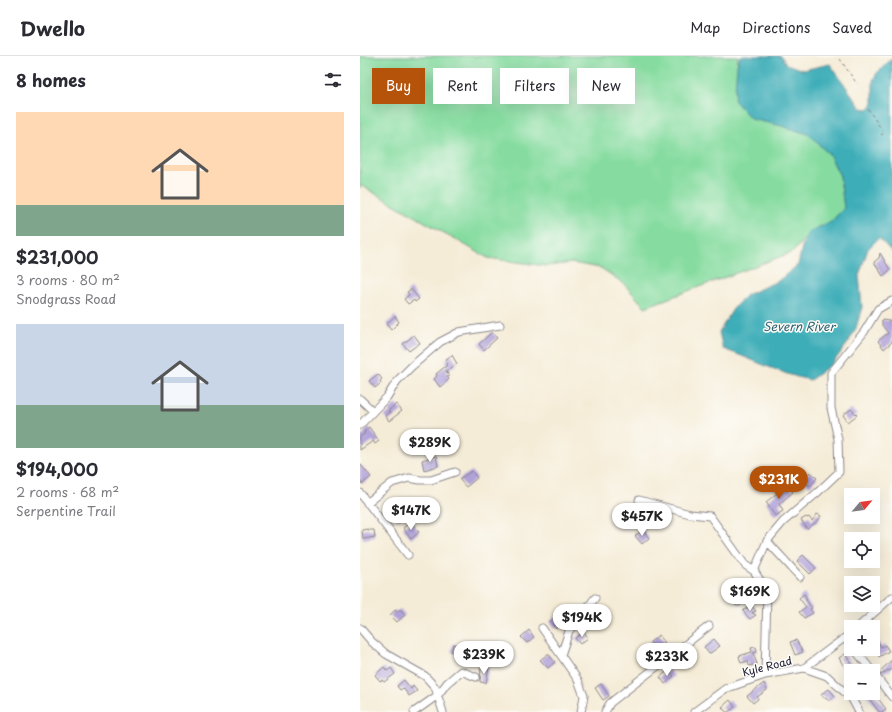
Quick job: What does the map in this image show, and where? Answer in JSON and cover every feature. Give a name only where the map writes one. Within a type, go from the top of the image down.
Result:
[{"type":"street","points":[[754,571],[768,541],[783,522],[818,492],[838,472],[838,439],[831,408],[831,373],[864,332],[878,309],[892,301]]},
{"type":"street","points":[[360,425],[387,397],[397,381],[440,342],[459,332],[500,325]]},
{"type":"street","points":[[360,399],[373,412]]},
{"type":"street","points":[[367,502],[392,483],[409,478],[431,480],[455,472]]},
{"type":"street","points":[[360,493],[408,555]]},
{"type":"street","points":[[639,500],[690,514],[710,516],[745,564],[754,571],[767,591],[765,675]]},
{"type":"street","points":[[768,541],[800,577]]},
{"type":"street","points":[[738,602],[761,582]]},
{"type":"street","points":[[866,620],[892,597]]},
{"type":"street","points":[[561,655],[569,631],[595,598]]},
{"type":"street","points":[[605,712],[610,703],[709,626]]},
{"type":"street","points":[[360,628],[372,642],[386,654],[425,676],[435,687],[443,712]]},
{"type":"street","points":[[542,628],[578,680],[584,696],[581,712]]},
{"type":"street","points":[[804,668],[844,638]]},
{"type":"street","points":[[859,656],[866,664]]},
{"type":"street","name":"Kyle Road","points":[[694,712],[725,689],[765,675],[804,668],[828,676],[852,699],[859,712]]},
{"type":"street","points":[[414,712],[438,695],[446,683],[461,671],[476,677]]},
{"type":"street","points":[[880,682],[892,696]]},
{"type":"path","points":[[840,59],[857,84]]},
{"type":"path","points":[[868,109],[884,133],[881,135]]},
{"type":"green space","points":[[360,56],[738,56],[737,66],[782,126],[808,134],[829,154],[840,176],[844,208],[831,222],[808,232],[806,237],[793,252],[645,307],[623,283],[601,268],[572,263],[546,266],[488,258],[362,186],[360,188]]},
{"type":"water","name":"Severn River","points":[[740,56],[781,56],[786,64],[803,70],[830,64],[861,108],[868,109],[873,104],[873,80],[877,73],[892,58],[892,252],[879,238],[868,249],[859,275],[862,307],[856,328],[848,343],[832,364],[810,380],[777,370],[723,349],[719,332],[733,309],[746,295],[778,281],[798,265],[802,247],[808,232],[831,222],[844,208],[840,176],[829,154],[808,134],[751,119],[734,100],[737,66]]},
{"type":"building","points":[[880,253],[890,270],[883,276],[874,262],[879,258]]},
{"type":"building","points":[[411,289],[419,299],[408,304],[404,299],[409,295],[407,292]]},
{"type":"building","points":[[395,316],[399,322],[391,330],[386,324]]},
{"type":"building","points":[[892,319],[892,342],[884,349],[878,341],[888,333],[882,325],[882,320],[889,321]]},
{"type":"building","points":[[492,332],[497,338],[484,350],[479,344]]},
{"type":"building","points":[[414,335],[420,343],[409,351],[403,344]]},
{"type":"building","points":[[452,355],[457,364],[446,371],[449,379],[440,387],[434,379],[437,376],[436,374],[447,365],[445,361],[447,360],[446,359]]},
{"type":"building","points":[[378,374],[382,379],[380,381],[381,383],[375,388],[369,381]]},
{"type":"building","points":[[396,404],[402,411],[389,421],[385,416]]},
{"type":"building","points":[[851,409],[857,415],[848,422],[843,415]]},
{"type":"building","points":[[369,427],[379,441],[375,444],[373,441],[360,450],[360,437]]},
{"type":"building","points":[[436,456],[438,466],[424,470],[422,460]]},
{"type":"building","points":[[360,464],[371,477],[362,484],[360,480]]},
{"type":"building","points":[[472,471],[477,478],[466,487],[459,479]]},
{"type":"building","points":[[810,472],[817,478],[810,486],[806,483],[808,480],[805,477]]},
{"type":"building","points":[[787,485],[793,492],[779,504],[783,511],[775,516],[766,502]]},
{"type":"building","points":[[396,506],[404,516],[398,520],[389,510]]},
{"type":"building","points":[[817,514],[821,516],[818,521],[807,529],[801,520],[809,517],[812,521]]},
{"type":"building","points":[[412,523],[419,532],[411,539],[403,528]]},
{"type":"building","points":[[362,530],[374,530],[375,537],[363,539]]},
{"type":"building","points":[[643,530],[649,538],[642,544],[635,536]]},
{"type":"building","points":[[803,555],[816,568],[810,574],[797,561]]},
{"type":"building","points":[[739,581],[741,583],[743,581],[745,583],[746,581],[750,585],[737,595],[733,589],[735,587],[733,585]]},
{"type":"building","points":[[804,594],[807,599],[806,600],[812,608],[810,609],[813,613],[804,618],[799,612],[806,607],[799,598]]},
{"type":"building","points":[[751,605],[756,611],[752,613],[756,615],[750,619],[743,611]]},
{"type":"building","points":[[400,609],[405,615],[397,622],[390,615],[395,610],[397,612]]},
{"type":"building","points":[[561,613],[565,618],[561,621],[563,624],[556,629],[550,621]]},
{"type":"building","points":[[529,630],[534,637],[527,643],[521,637]]},
{"type":"building","points":[[584,632],[588,638],[580,644],[575,638]]},
{"type":"building","points":[[659,635],[665,643],[657,651],[655,651],[650,642]]},
{"type":"building","points":[[714,639],[720,646],[709,654],[704,647]]},
{"type":"building","points":[[796,640],[803,652],[795,655],[790,642]]},
{"type":"building","points":[[453,644],[468,648],[467,654],[451,652]]},
{"type":"building","points":[[880,645],[881,647],[885,645],[889,651],[879,657]]},
{"type":"building","points":[[756,647],[757,652],[753,653],[757,664],[749,666],[748,661],[741,663],[739,656],[752,652],[751,648]]},
{"type":"building","points":[[548,654],[555,662],[548,668],[540,660]]},
{"type":"building","points":[[844,655],[851,664],[844,664],[844,667],[839,658]]},
{"type":"building","points":[[892,660],[892,669],[881,675],[880,671]]},
{"type":"building","points":[[384,667],[387,671],[391,668],[395,674],[384,682],[382,680],[380,681],[375,675]]},
{"type":"building","points":[[481,667],[489,668],[486,683],[480,682]]},
{"type":"building","points":[[669,670],[674,676],[665,684],[660,677]]},
{"type":"building","points":[[404,680],[411,689],[413,686],[417,691],[409,696],[403,688],[400,690],[397,686]]},
{"type":"building","points":[[764,683],[767,690],[757,697],[758,699],[753,703],[747,696]]},
{"type":"building","points":[[601,684],[609,696],[603,700],[595,688]]},
{"type":"building","points":[[829,689],[835,696],[829,701],[821,694]]},
{"type":"building","points":[[730,700],[735,707],[726,712],[722,707]]},
{"type":"building","points":[[870,700],[879,700],[886,709],[879,712]]}]
